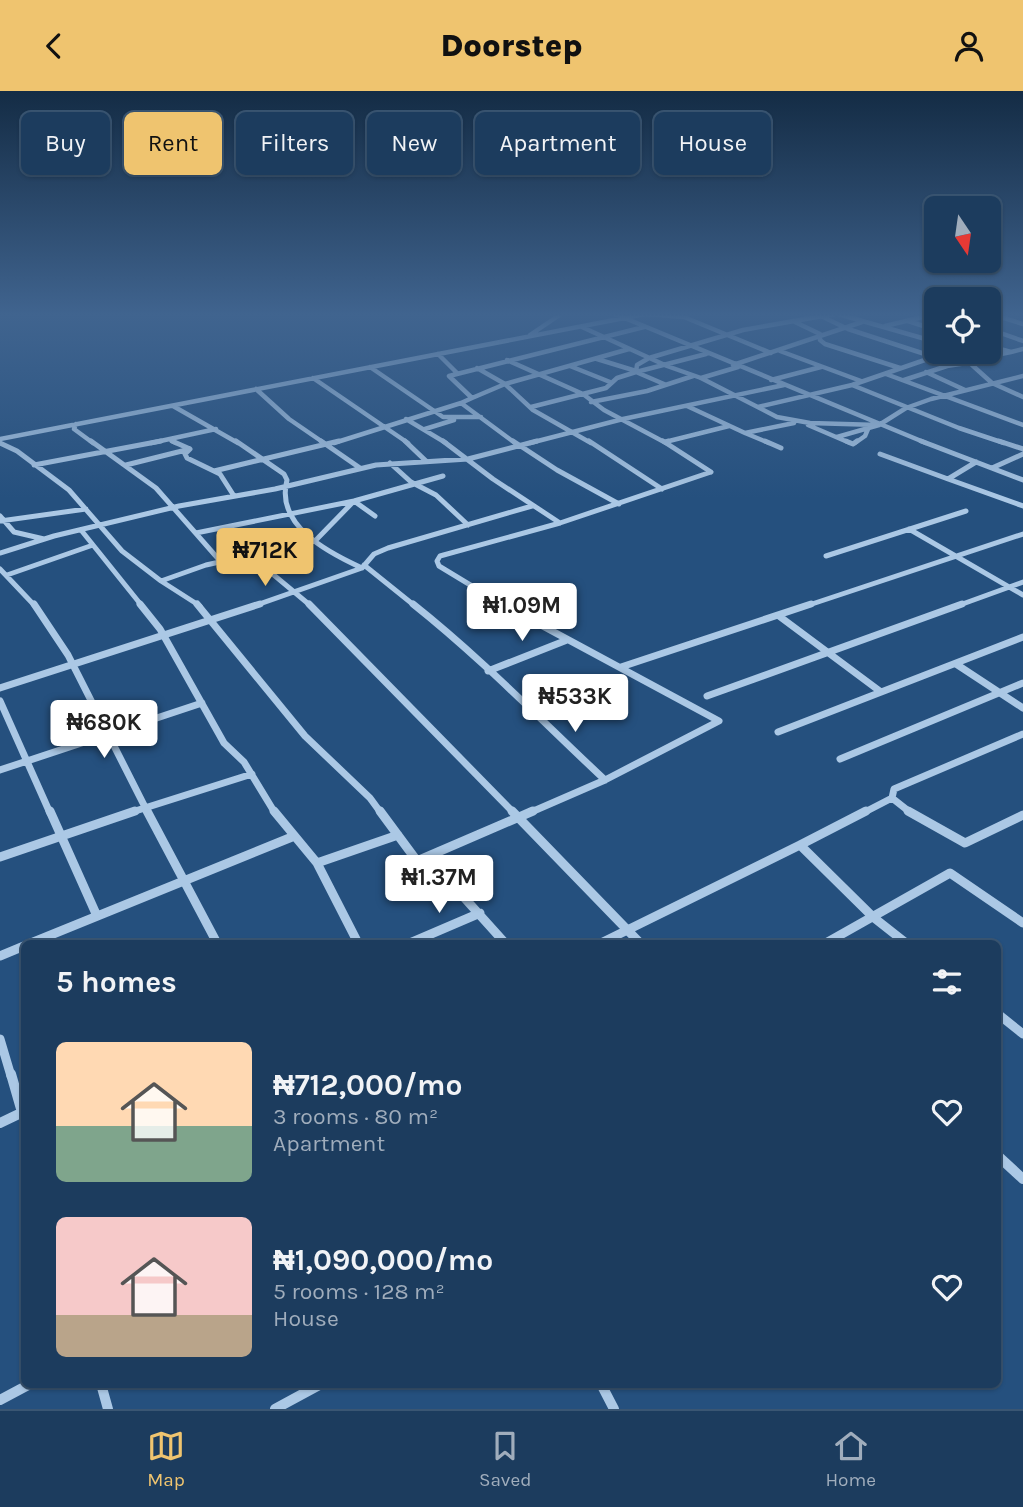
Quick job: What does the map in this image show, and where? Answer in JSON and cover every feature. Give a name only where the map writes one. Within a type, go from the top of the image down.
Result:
[{"type":"street","points":[[0,441],[326,376]]},
{"type":"street","points":[[382,376],[444,420],[447,434],[442,440]]},
{"type":"street","points":[[450,376],[472,398]]},
{"type":"street","points":[[490,376],[505,384],[548,419],[573,431],[662,489]]},
{"type":"street","points":[[214,471],[327,445],[385,428],[461,403],[505,384],[536,376]]},
{"type":"street","points":[[417,861],[605,780],[719,721],[485,595],[439,566],[437,561],[440,556],[560,523],[712,472],[665,442],[591,402],[583,394],[545,376]]},
{"type":"street","points":[[594,376],[610,382]]},
{"type":"street","points":[[531,407],[608,387],[610,382],[627,376]]},
{"type":"street","points":[[644,376],[664,384]]},
{"type":"street","points":[[591,402],[648,391],[694,376],[777,417],[799,422],[865,427],[878,425]]},
{"type":"street","points":[[701,378],[708,376]]},
{"type":"street","points":[[760,376],[878,425],[1023,480]]},
{"type":"street","points":[[771,380],[787,376]]},
{"type":"street","points":[[845,376],[862,382]]},
{"type":"street","points":[[758,407],[881,376]]},
{"type":"street","points":[[891,376],[1023,425]]},
{"type":"street","points":[[904,380],[916,376]]},
{"type":"street","points":[[934,376],[965,390]]},
{"type":"street","points":[[984,376],[992,383],[1023,397]]},
{"type":"street","points":[[837,437],[878,425],[906,408],[1022,376]]},
{"type":"street","points":[[313,378],[415,448],[426,461]]},
{"type":"street","points":[[0,554],[45,539],[173,507],[390,463],[468,459],[623,419],[783,385]]},
{"type":"street","points":[[852,385],[1023,453]]},
{"type":"street","points":[[256,389],[289,419],[360,468]]},
{"type":"street","points":[[461,403],[518,446],[573,481],[619,504]]},
{"type":"street","points":[[173,406],[217,429],[284,474],[287,480],[284,486],[289,514],[315,541],[339,558],[363,567],[461,642],[488,671],[605,780]]},
{"type":"street","points":[[686,406],[781,447]]},
{"type":"street","points":[[425,429],[444,420],[481,417]]},
{"type":"street","points":[[406,419],[442,440],[532,506],[560,523]]},
{"type":"street","points":[[745,433],[799,422],[853,445],[865,436],[868,429]]},
{"type":"street","points":[[76,424],[74,429],[156,488],[221,562]]},
{"type":"street","points":[[665,442],[729,426]]},
{"type":"street","points":[[34,465],[105,450],[171,441],[217,429]]},
{"type":"street","points":[[0,441],[69,490],[122,551],[161,581],[194,601],[212,619],[305,736],[370,798],[417,861],[451,883],[502,940]]},
{"type":"street","points":[[171,441],[190,449]]},
{"type":"street","points":[[126,465],[190,449]]},
{"type":"street","points":[[190,449],[185,454],[187,459],[214,471],[230,486],[234,496]]},
{"type":"street","points":[[992,468],[1023,453]]},
{"type":"street","points":[[880,454],[1023,506]]},
{"type":"street","points":[[390,463],[417,485],[436,495],[468,525]]},
{"type":"street","points":[[948,479],[976,463]]},
{"type":"street","points":[[196,533],[354,501],[443,476]]},
{"type":"street","points":[[354,501],[375,516]]},
{"type":"street","points":[[161,581],[221,562],[315,541],[354,501]]},
{"type":"street","points":[[0,688],[293,594],[363,567],[374,554],[388,548],[532,506]]},
{"type":"street","points":[[2,519],[86,509]]},
{"type":"street","points":[[826,556],[966,511]]},
{"type":"street","points":[[2,519],[14,532],[45,539]]},
{"type":"street","points":[[909,529],[1023,595]]},
{"type":"street","points":[[82,530],[164,637],[224,743],[252,774],[292,837],[305,846],[317,863],[356,940]]},
{"type":"street","points":[[621,667],[1023,534]]},
{"type":"street","points":[[93,545],[3,572],[43,612],[215,940]]},
{"type":"street","points":[[251,556],[293,594],[320,613],[637,940]]},
{"type":"street","points":[[707,696],[1023,582]]},
{"type":"street","points":[[779,616],[881,692]]},
{"type":"street","points":[[778,732],[1023,637]]},
{"type":"street","points":[[488,671],[567,640]]},
{"type":"street","points":[[956,664],[1023,708]]},
{"type":"street","points":[[840,759],[1023,683]]},
{"type":"street","points":[[0,701],[29,760],[97,916]]},
{"type":"street","points":[[0,770],[202,703]]},
{"type":"street","points":[[892,798],[894,789],[1023,734]]},
{"type":"street","points":[[0,857],[59,834],[147,809],[252,774]]},
{"type":"street","points":[[892,798],[901,807],[965,843],[1023,815]]},
{"type":"street","points":[[608,940],[892,798]]},
{"type":"street","points":[[317,863],[398,835]]},
{"type":"street","points":[[38,940],[292,837]]},
{"type":"street","points":[[800,845],[873,917],[902,940]]},
{"type":"street","points":[[831,940],[950,873],[1023,923]]},
{"type":"street","points":[[417,940],[480,913]]},
{"type":"street","points":[[0,956],[21,947]]},
{"type":"street","points":[[1001,1016],[1023,1034]]},
{"type":"street","points":[[0,1038],[21,1105]]},
{"type":"street","points":[[0,1123],[21,1116]]},
{"type":"street","points":[[1001,1159],[1023,1179]]},
{"type":"street","points":[[0,1400],[22,1388]]},
{"type":"street","points":[[102,1388],[108,1409]]},
{"type":"street","points":[[275,1409],[314,1388]]},
{"type":"street","points":[[603,1388],[614,1409]]}]
